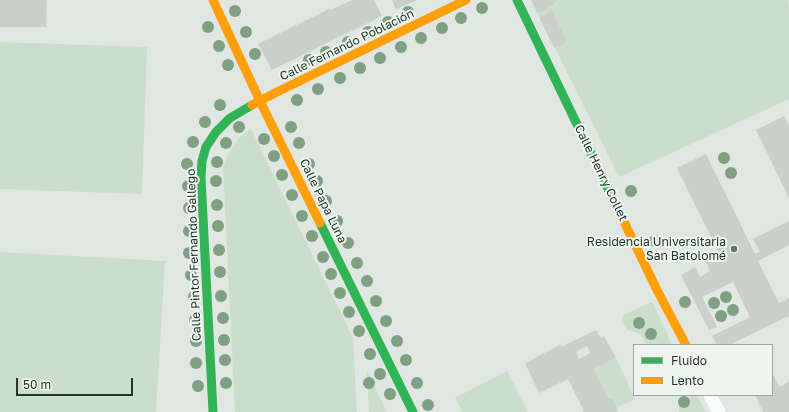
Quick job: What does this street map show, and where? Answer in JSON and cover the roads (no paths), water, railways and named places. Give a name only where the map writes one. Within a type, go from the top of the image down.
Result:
[{"type":"street","name":"Calle Papa Luna","points":[[213,0],[260,101],[413,412]]},
{"type":"street","name":"Calle Fernando Población","points":[[260,101],[466,0]]},
{"type":"street","name":"Calle Henry Collet","points":[[517,0],[685,344]]},
{"type":"street","name":"Calle Pintor Fernando Gallego","points":[[213,412],[201,178],[202,161],[206,147],[216,132],[230,118],[260,101]]},
{"type":"street","points":[[711,396],[719,412]]},
{"type":"place","name":"Residencia Universitaria San Batolomé","points":[[734,249]]}]
